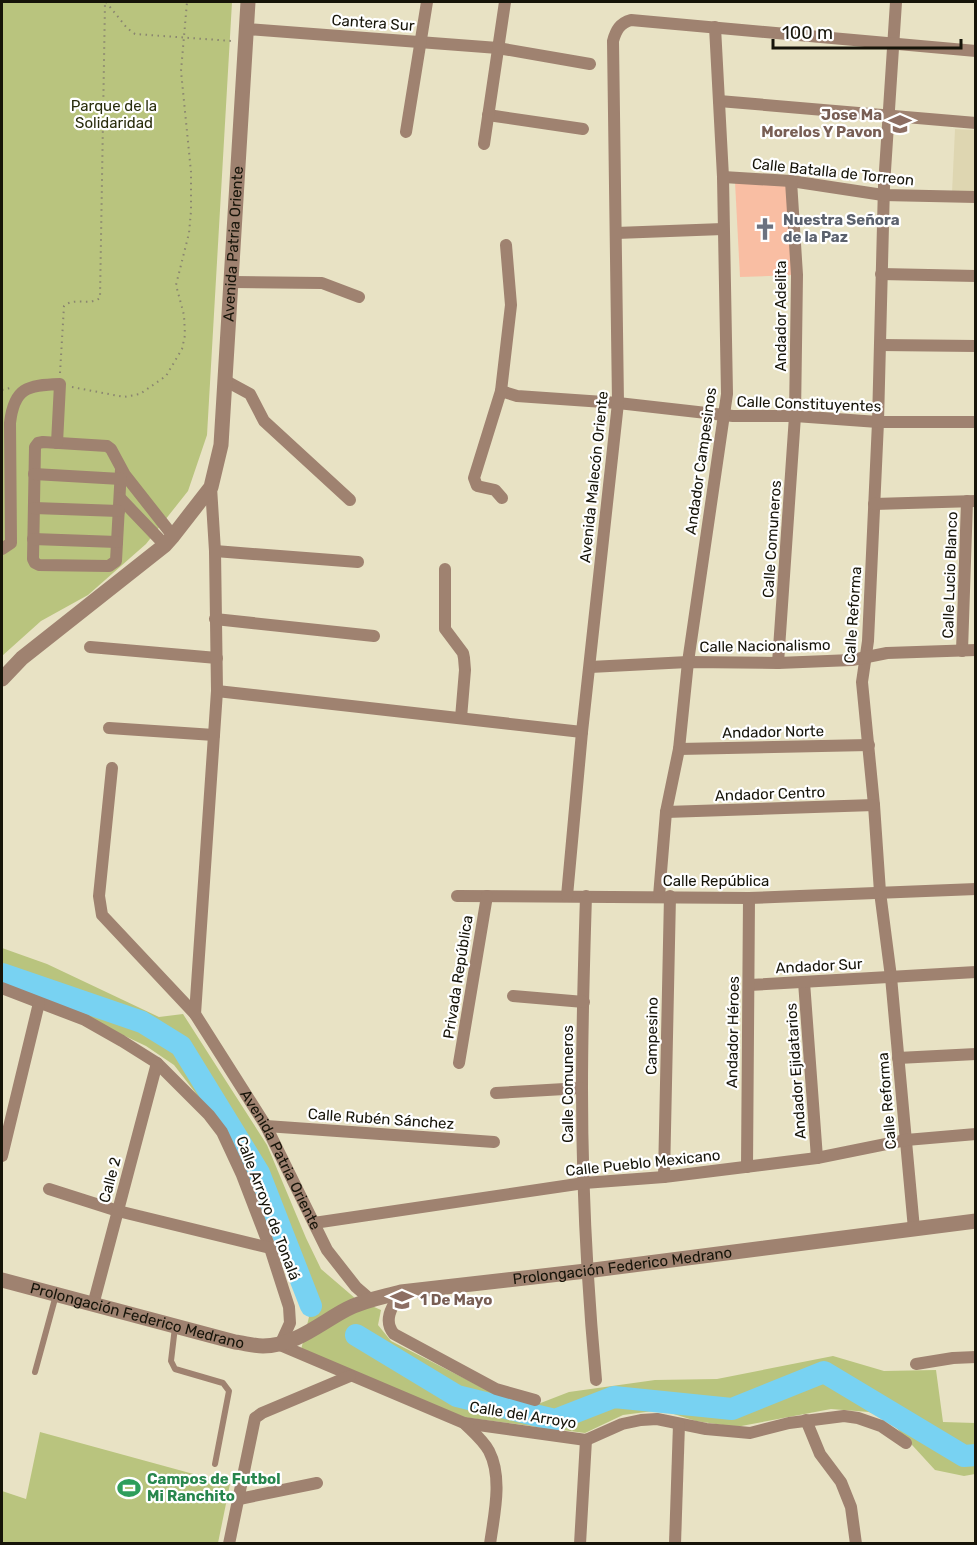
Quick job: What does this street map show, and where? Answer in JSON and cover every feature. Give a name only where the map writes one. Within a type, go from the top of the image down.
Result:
[{"type":"street","name":"Avenida Patria Oriente","points":[[195,1014],[217,691],[215,551],[211,487],[221,445],[226,381],[248,2]]},
{"type":"street","points":[[406,132],[427,2]]},
{"type":"street","points":[[484,144],[505,2]]},
{"type":"street","name":"Calle Reforma","points":[[896,2],[883,195],[878,422],[866,657],[862,682],[880,892],[891,977],[914,1229]]},
{"type":"street","name":"Avenida Malecón Oriente","points":[[567,896],[582,732],[618,402],[613,41],[619,26],[631,20],[715,27]]},
{"type":"street","points":[[715,27],[975,51]]},
{"type":"street","name":"Andador Campesinos","points":[[665,896],[666,812],[679,749],[688,662],[727,394],[723,177],[715,27]]},
{"type":"street","name":"Cantera Sur","points":[[246,35],[421,41],[498,48],[591,64]]},
{"type":"street","points":[[719,101],[975,123]]},
{"type":"street","points":[[488,115],[583,129]]},
{"type":"street","name":"Calle Batalla de Torreon","points":[[723,177],[791,181],[883,195],[975,197]]},
{"type":"street","name":"Andador Adelita","points":[[791,181],[797,275],[795,416]]},
{"type":"street","points":[[616,233],[723,230]]},
{"type":"street","points":[[502,498],[495,490],[477,486],[474,478],[501,391],[511,305],[506,245]]},
{"type":"street","points":[[881,274],[975,276]]},
{"type":"street","points":[[232,282],[322,283],[359,297]]},
{"type":"street","points":[[880,345],[975,346]]},
{"type":"street","points":[[226,381],[250,394],[264,421],[350,500]]},
{"type":"street","points":[[2,549],[7,548],[11,543],[6,423],[19,394],[27,388],[60,384],[57,443]]},
{"type":"street","name":"Calle Constituyentes","points":[[501,391],[518,396],[618,402],[723,415],[795,416],[878,422],[975,422]]},
{"type":"street","name":"Calle Comuneros","points":[[778,663],[795,416]]},
{"type":"street","points":[[121,474],[116,561],[109,566],[39,565],[35,563],[33,559],[35,447],[38,443],[43,442],[107,446],[111,449],[121,474],[146,504],[169,541]]},
{"type":"street","points":[[34,474],[121,474]]},
{"type":"street","name":"Avenida Patria Oriente","points":[[2,679],[22,658],[169,541],[211,487]]},
{"type":"street","points":[[120,498],[137,516],[169,541]]},
{"type":"street","points":[[874,504],[971,501]]},
{"type":"street","name":"Calle Lucio Blanco","points":[[962,651],[971,501]]},
{"type":"street","points":[[137,516],[146,504]]},
{"type":"street","points":[[34,508],[119,511]]},
{"type":"street","points":[[33,539],[117,542]]},
{"type":"street","points":[[215,551],[358,561]]},
{"type":"street","points":[[445,569],[445,629],[463,653],[464,658],[461,718]]},
{"type":"street","points":[[215,619],[374,636]]},
{"type":"street","points":[[90,647],[217,658]]},
{"type":"street","name":"Calle Nacionalismo","points":[[590,667],[688,662],[778,663],[852,660],[887,652],[975,650]]},
{"type":"street","points":[[217,691],[582,732]]},
{"type":"street","points":[[109,728],[214,735]]},
{"type":"street","name":"Andador Norte","points":[[679,749],[869,746]]},
{"type":"street","name":"Avenida Patria Oriente","points":[[112,768],[99,896],[100,909],[105,919],[195,1014],[266,1126],[327,1250],[356,1287],[371,1299]]},
{"type":"street","name":"Andador Centro","points":[[666,812],[874,805]]},
{"type":"street","name":"Calle República","points":[[457,896],[749,898],[975,890]]},
{"type":"street","name":"Privada República","points":[[459,1063],[487,896]]},
{"type":"street","name":"Calle Comuneros","points":[[586,896],[582,1088],[586,1271],[596,1380]]},
{"type":"street","name":"Campesino","points":[[664,1177],[665,896]]},
{"type":"street","name":"Andador Héroes","points":[[747,1167],[749,898]]},
{"type":"street","name":"Andador Sur","points":[[749,985],[975,972]]},
{"type":"street","name":"Andador Ejidatarios","points":[[804,982],[818,1158]]},
{"type":"street","name":"Calle Arroyo de Tonalá","points":[[2,988],[85,1020],[157,1062],[222,1132],[242,1175],[270,1248],[289,1307],[291,1318],[280,1345]]},
{"type":"street","points":[[513,996],[584,1002]]},
{"type":"street","points":[[2,1156],[39,1003]]},
{"type":"street","points":[[898,1058],[975,1054]]},
{"type":"street","name":"Calle 2","points":[[93,1305],[157,1062]]},
{"type":"street","points":[[496,1093],[582,1088]]},
{"type":"street","name":"Calle Rubén Sánchez","points":[[266,1126],[495,1142]]},
{"type":"street","name":"Calle Pueblo Mexicano","points":[[314,1223],[584,1183],[664,1177],[747,1167],[818,1158],[906,1140],[975,1134]]},
{"type":"street","points":[[49,1189],[118,1211],[270,1248]]},
{"type":"street","name":"Prolongación Federico Medrano","points":[[2,1280],[235,1342],[261,1346],[280,1345],[308,1333],[349,1308],[371,1299],[401,1292],[586,1271],[975,1221]]},
{"type":"street","points":[[401,1292],[388,1319],[390,1329],[394,1334],[496,1389],[535,1400]]},
{"type":"street","name":"Calle del Arroyo","points":[[280,1345],[464,1423],[586,1440],[622,1424],[641,1420],[657,1419],[750,1433],[837,1415],[858,1418],[887,1429],[906,1443]]},
{"type":"street","points":[[916,1364],[953,1358],[975,1358]]},
{"type":"street","points":[[229,1544],[255,1418],[350,1376]]},
{"type":"street","points":[[806,1420],[820,1454],[841,1482],[851,1507],[856,1544]]},
{"type":"street","points":[[464,1423],[481,1439],[494,1465],[497,1489],[490,1544]]},
{"type":"street","points":[[675,1544],[680,1424]]},
{"type":"street","points":[[580,1544],[586,1440]]},
{"type":"street","points":[[239,1499],[317,1483]]},
{"type":"lane","points":[[35,1372],[56,1295]]},
{"type":"lane","points":[[175,1326],[171,1361],[175,1369],[223,1383],[229,1391],[215,1464]]},
{"type":"path","points":[[105,2],[135,34],[183,38],[246,35]]},
{"type":"path","points":[[105,2],[99,298],[93,302],[71,302],[64,306],[60,384],[124,397],[140,394],[166,376],[182,349],[185,335],[184,315],[176,285],[189,233],[191,210],[182,71],[187,2]]},
{"type":"path","points":[[2,390],[18,385]]},
{"type":"shaded area","points":[[955,129],[975,130],[975,193],[952,193]]},
{"type":"green space","name":"Parque de la Solidaridad","points":[[2,2],[232,2],[207,435],[188,491],[146,544],[88,595],[41,621],[2,656]]},
{"type":"green space","points":[[2,948],[47,964],[159,1017],[183,1014],[267,1145],[321,1269],[356,1299],[381,1310],[378,1325],[391,1341],[495,1394],[538,1404],[569,1392],[655,1380],[717,1379],[833,1356],[884,1371],[936,1370],[943,1422],[975,1423],[975,1474],[964,1476],[935,1470],[891,1422],[869,1412],[831,1409],[736,1427],[696,1421],[661,1410],[623,1415],[585,1433],[462,1417],[301,1350],[309,1317],[228,1135],[174,1065],[146,1046],[33,993],[2,983]]},
{"type":"green space","name":"Campos de Futbol Mi Ranchito","points":[[40,1432],[230,1484],[218,1543],[2,1543],[2,1491],[26,1499]]},
{"type":"building","name":"Nuestra Señora de la Paz","points":[[735,182],[788,183],[795,275],[740,277]]},
{"type":"waterway","points":[[2,974],[142,1022],[181,1046],[259,1173],[311,1306]]},
{"type":"waterway","points":[[356,1335],[457,1396],[555,1420],[614,1397],[732,1409],[824,1372],[964,1456],[976,1455]]},
{"type":"place","name":"Jose Ma Morelos Y Pavon","points":[[900,124]]},
{"type":"place","name":"Nuestra Señora de la Paz","points":[[765,229]]},
{"type":"place","name":"1 De Mayo","points":[[402,1300]]},
{"type":"place","name":"Campos de Futbol Mi Ranchito","points":[[129,1488]]}]
